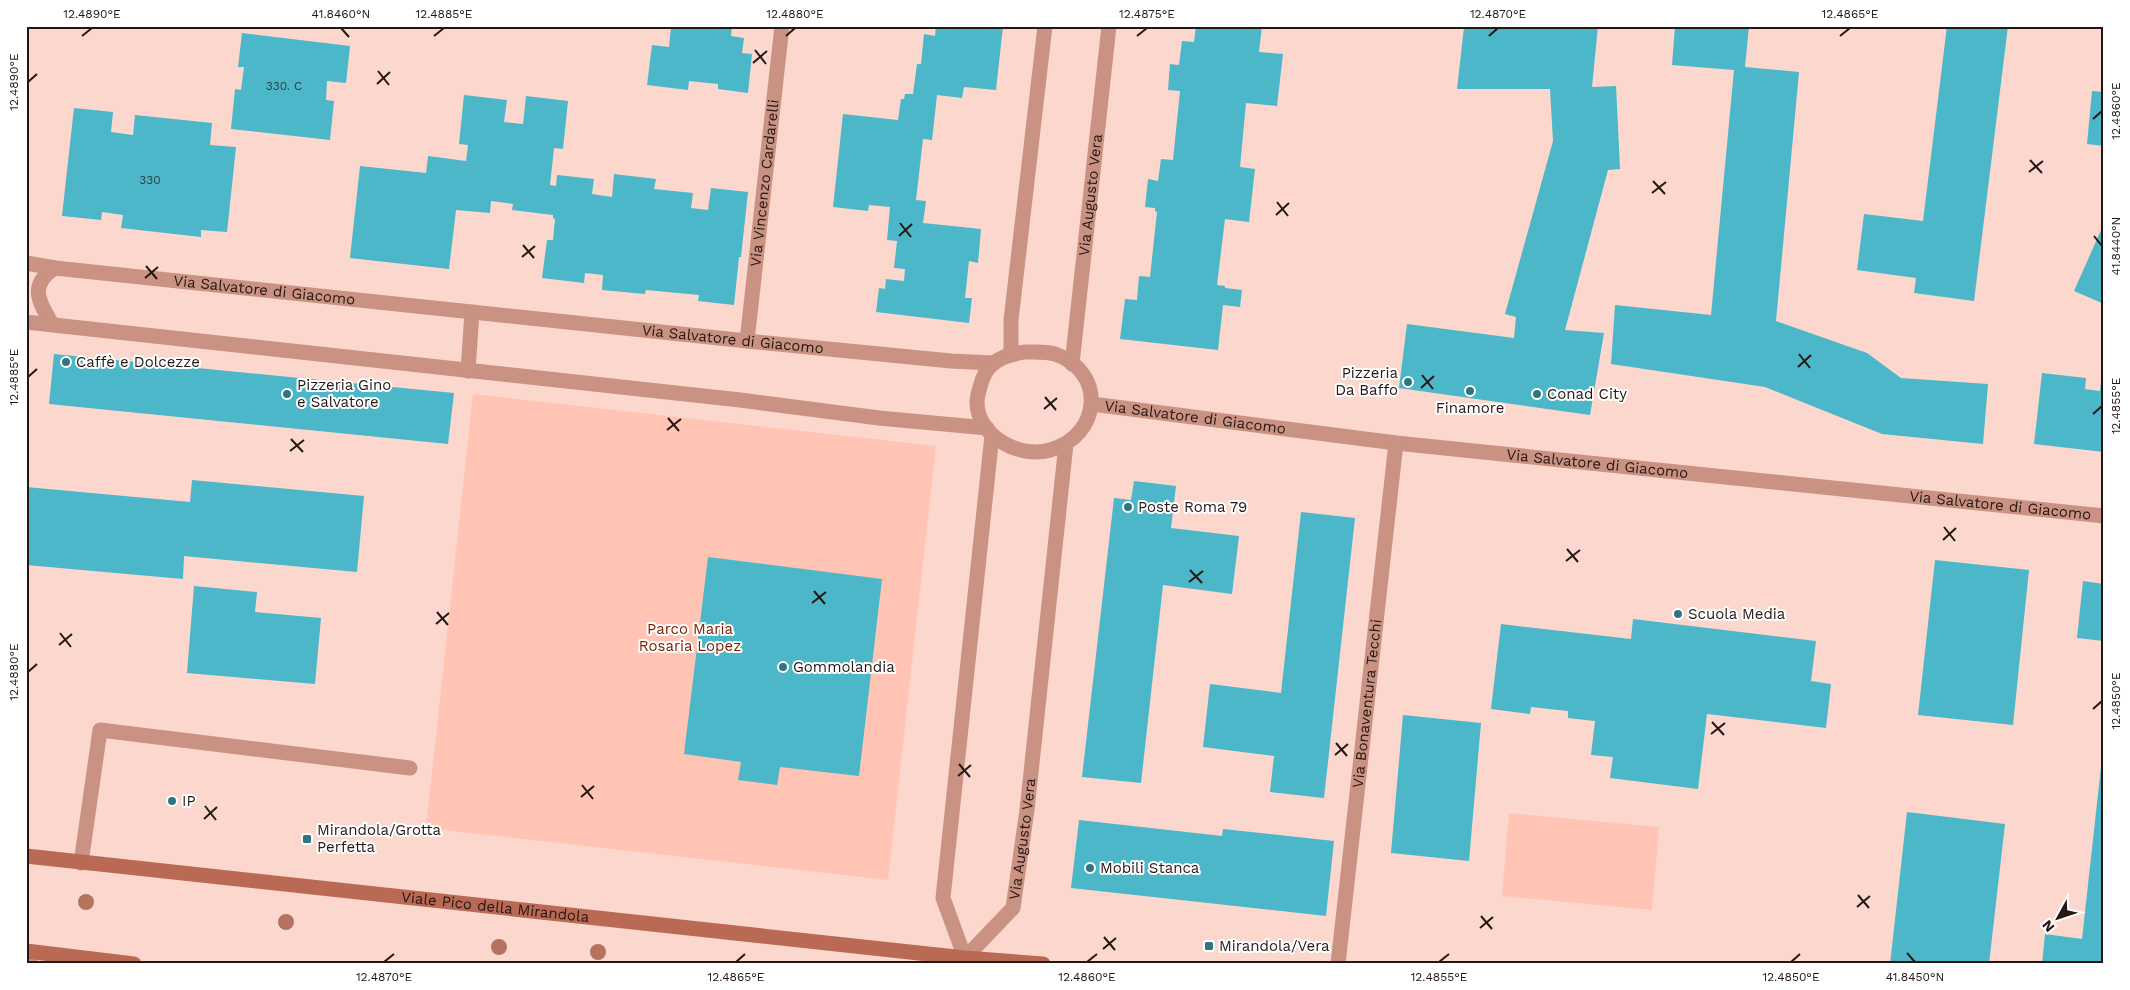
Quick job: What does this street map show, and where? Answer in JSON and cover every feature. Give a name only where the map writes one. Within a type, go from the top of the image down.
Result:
[{"type":"street","name":"Via Vincenzo Cardarelli","points":[[747,341],[782,26]]},
{"type":"street","points":[[1011,355],[1011,320],[1045,26]]},
{"type":"street","name":"Via Augusto Vera","points":[[1072,364],[1109,26]]},
{"type":"street","name":"Via Salvatore di Giacomo","points":[[26,263],[55,268],[747,341],[951,361],[993,363]]},
{"type":"street","points":[[52,324],[40,304],[38,293],[39,284],[46,274],[55,268]]},
{"type":"street","points":[[468,371],[472,312]]},
{"type":"street","points":[[26,322],[731,399],[990,431]]},
{"type":"street","points":[[1044,352],[1055,354],[1082,372],[1088,383],[1092,404],[1082,429],[1066,444],[1049,450],[1031,452],[1006,444],[990,431],[980,417],[977,402],[981,381],[993,363],[1011,355],[1044,352]]},
{"type":"street","name":"Via Salvatore di Giacomo","points":[[1092,404],[1396,443],[2104,516]]},
{"type":"street","points":[[965,961],[944,898],[990,431]]},
{"type":"street","name":"Via Bonaventura Tecchi","points":[[1338,964],[1396,443]]},
{"type":"street","name":"Via Augusto Vera","points":[[965,961],[1013,908],[1027,810],[1066,444]]},
{"type":"street","points":[[81,863],[100,730],[410,768]]},
{"type":"street","name":"Viale Pico della Mirandola","points":[[26,856],[965,961],[1043,964]]},
{"type":"street","points":[[31,964],[26,952],[134,964]]},
{"type":"green space","name":"Parco Maria Rosaria Lopez","points":[[473,394],[936,446],[888,880],[426,828]]},
{"type":"green space","points":[[1509,813],[1659,827],[1652,910],[1502,896]]},
{"type":"building","points":[[664,26],[732,26],[731,36],[744,38],[742,53],[752,54],[748,93],[718,89],[718,84],[689,81],[688,90],[647,85],[652,45],[669,47],[671,28]]},
{"type":"building","points":[[936,26],[1003,26],[996,90],[964,87],[962,98],[937,95],[932,140],[923,139],[916,200],[926,201],[923,223],[981,229],[978,263],[969,261],[965,298],[972,298],[969,323],[876,312],[879,288],[885,289],[886,279],[904,281],[905,269],[894,268],[897,241],[887,240],[890,207],[869,205],[868,211],[833,207],[843,114],[898,120],[901,99],[904,99],[905,94],[913,94],[917,64],[921,64],[924,34],[935,36]]},
{"type":"building","points":[[1196,26],[1262,26],[1259,52],[1283,54],[1277,106],[1246,103],[1240,167],[1255,169],[1249,222],[1225,219],[1217,285],[1242,290],[1240,307],[1223,305],[1218,350],[1120,339],[1125,299],[1137,300],[1139,276],[1150,277],[1157,212],[1155,208],[1145,207],[1148,179],[1158,181],[1161,159],[1173,160],[1180,91],[1168,90],[1170,64],[1179,65],[1182,41],[1194,42]]},
{"type":"building","points":[[1470,26],[1598,26],[1592,87],[1616,86],[1620,169],[1608,170],[1565,330],[1604,333],[1590,415],[1399,388],[1407,324],[1514,338],[1516,317],[1505,314],[1553,141],[1550,89],[1457,89],[1464,27],[1470,28]]},
{"type":"building","points":[[1675,26],[1749,26],[1745,67],[1799,72],[1776,321],[1867,353],[1901,378],[1988,384],[1983,444],[1882,434],[1765,387],[1611,364],[1615,305],[1711,315],[1734,70],[1672,65]]},
{"type":"building","points":[[1947,26],[2008,26],[1974,301],[1914,293],[1916,278],[1857,270],[1864,214],[1923,221]]},
{"type":"building","points":[[242,33],[350,46],[346,83],[327,81],[326,100],[334,101],[330,140],[231,129],[235,89],[241,90],[244,67],[238,67]]},
{"type":"building","points":[[2092,91],[2104,92],[2104,146],[2087,144]]},
{"type":"building","points":[[464,95],[507,100],[504,122],[523,124],[526,96],[568,101],[563,149],[554,148],[550,185],[556,186],[557,175],[594,179],[592,194],[612,197],[614,174],[656,179],[654,189],[693,193],[691,208],[708,210],[711,188],[748,192],[734,305],[698,301],[699,295],[646,290],[645,294],[602,290],[603,275],[585,273],[584,283],[542,278],[547,240],[553,240],[555,219],[553,215],[512,210],[513,204],[491,201],[490,213],[456,210],[449,269],[350,258],[360,166],[426,173],[428,156],[466,161],[468,145],[459,144]]},
{"type":"building","points":[[74,108],[113,112],[111,132],[133,135],[135,115],[212,123],[210,145],[236,147],[227,232],[201,230],[201,237],[121,228],[123,215],[102,212],[101,220],[62,216]]},
{"type":"building","points":[[2102,228],[2104,228],[2104,304],[2074,291]]},
{"type":"building","points":[[54,354],[454,393],[448,444],[49,404]]},
{"type":"building","points":[[2102,372],[2104,452],[2034,444],[2042,373],[2086,378],[2085,389],[2100,391]]},
{"type":"building","points":[[192,480],[364,496],[357,572],[184,556],[183,579],[26,565],[26,487],[190,502]]},
{"type":"building","points":[[1134,481],[1176,486],[1171,528],[1239,536],[1232,594],[1163,585],[1141,783],[1082,777],[1114,498],[1131,500]]},
{"type":"building","points":[[1301,512],[1355,518],[1324,798],[1270,792],[1274,756],[1203,747],[1210,684],[1281,693]]},
{"type":"building","name":"Gommolandia","points":[[708,557],[882,579],[859,776],[780,767],[777,785],[738,780],[741,762],[684,754]]},
{"type":"building","points":[[1935,560],[2029,570],[2013,725],[1918,715]]},
{"type":"building","points":[[2083,581],[2104,584],[2104,641],[2077,638]]},
{"type":"building","points":[[194,586],[257,592],[255,612],[321,618],[315,684],[187,673]]},
{"type":"building","points":[[1633,619],[1816,641],[1811,681],[1831,684],[1826,728],[1707,714],[1698,789],[1610,778],[1613,757],[1591,755],[1595,721],[1568,718],[1568,711],[1531,707],[1530,714],[1491,709],[1501,624],[1631,639]]},
{"type":"building","points":[[1403,715],[1481,723],[1469,861],[1391,853]]},
{"type":"building","points":[[2102,758],[2104,964],[2042,964],[2045,934],[2082,939]]},
{"type":"building","points":[[1907,812],[2005,824],[1989,964],[1890,964]]},
{"type":"building","points":[[1079,820],[1222,836],[1223,829],[1334,841],[1326,916],[1071,888]]},
{"type":"place","name":"Caffè e Dolcezze","points":[[66,362]]},
{"type":"place","name":"Pizzeria Da Baffo","points":[[1408,382]]},
{"type":"place","name":"Finamore","points":[[1470,391]]},
{"type":"place","name":"Pizzeria Gino e Salvatore","points":[[287,394]]},
{"type":"place","name":"Conad City","points":[[1537,394]]},
{"type":"place","name":"Poste Roma 79","points":[[1128,507]]},
{"type":"place","name":"Scuola Media","points":[[1678,614]]},
{"type":"place","name":"Gommolandia","points":[[783,667]]},
{"type":"place","name":"IP","points":[[172,801]]},
{"type":"place","name":"Mirandola/Grotta Perfetta","points":[[307,839]]},
{"type":"place","name":"Mobili Stanca","points":[[1090,868]]},
{"type":"place","name":"Mirandola/Vera","points":[[1209,946]]}]
